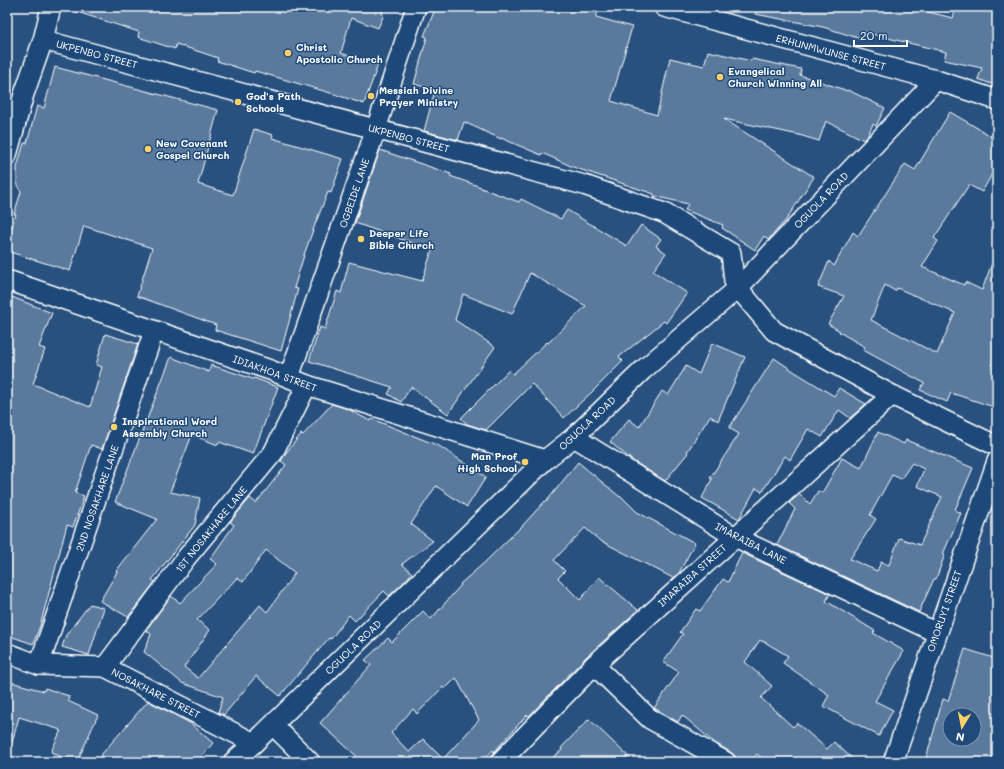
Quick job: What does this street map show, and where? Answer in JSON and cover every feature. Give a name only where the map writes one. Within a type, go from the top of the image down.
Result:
[{"type":"street","points":[[7,155],[24,94],[43,40],[51,7]]},
{"type":"street","name":"OGBEIDE LANE","points":[[289,377],[376,129],[416,7]]},
{"type":"street","name":"ERHUNMWUNSE STREET","points":[[664,7],[936,80],[997,100]]},
{"type":"street","name":"UKPENBO STREET","points":[[43,40],[584,185],[664,213],[731,253],[734,281],[738,288]]},
{"type":"street","name":"OGUOLA ROAD","points":[[233,762],[273,725],[545,460],[574,437],[643,370],[738,288],[936,80]]},
{"type":"street","name":"IDIAKHOA STREET","points":[[7,280],[289,377],[307,385],[545,460]]},
{"type":"street","points":[[738,288],[774,332],[892,395],[997,446]]},
{"type":"street","name":"2ND NOSAKHARE LANE","points":[[39,665],[154,331]]},
{"type":"street","name":"1ST NOSAKHARE LANE","points":[[105,667],[186,558],[273,453],[307,385]]},
{"type":"street","name":"IMARAIBA STREET","points":[[500,762],[594,665],[892,395]]},
{"type":"street","name":"IMARAIBA LANE","points":[[574,437],[735,537],[937,633]]},
{"type":"street","name":"OMORUYI STREET","points":[[893,762],[997,461]]},
{"type":"street","name":"NOSAKHARE STREET","points":[[7,653],[39,665],[105,667],[254,743]]},
{"type":"street","points":[[594,665],[650,719],[726,762]]},
{"type":"street","points":[[273,725],[310,762]]},
{"type":"building","points":[[72,7],[382,7],[383,17],[378,28],[351,18],[341,53],[378,65],[364,104],[255,71],[254,73],[217,61],[218,58],[176,44],[175,49],[138,37],[139,32],[71,10]]},
{"type":"building","points":[[436,7],[600,7],[596,17],[632,27],[611,101],[657,115],[670,58],[704,66],[708,51],[751,61],[752,59],[801,69],[800,75],[848,90],[885,108],[876,126],[873,124],[864,140],[826,121],[819,141],[799,135],[724,119],[814,177],[786,220],[768,240],[764,236],[755,250],[722,228],[723,225],[685,210],[688,204],[654,196],[654,194],[573,167],[542,153],[541,155],[501,139],[464,122],[458,140],[424,131],[435,90],[414,84],[427,37],[424,36]]},
{"type":"building","points":[[756,7],[908,7],[953,18],[956,7],[997,7],[997,86],[978,79],[982,68],[944,60],[946,52],[863,32],[861,39],[823,27],[755,14]]},
{"type":"building","points":[[55,67],[218,110],[198,184],[233,195],[254,129],[273,135],[272,138],[343,159],[331,193],[328,192],[305,252],[294,288],[298,289],[281,351],[215,330],[216,325],[137,296],[152,248],[84,226],[70,271],[7,251],[7,243],[21,192],[17,183],[17,167],[24,143],[27,143],[37,106],[44,108]]},
{"type":"building","points":[[950,112],[991,136],[990,137],[997,142],[997,165],[982,192],[969,185],[934,238],[938,241],[922,267],[964,285],[965,282],[982,290],[995,255],[997,255],[997,408],[951,393],[947,402],[920,390],[924,383],[863,350],[865,347],[828,324],[844,296],[818,287],[829,261],[834,266],[853,232],[858,236],[905,164],[915,170]],"holes":[[[885,285],[895,291],[897,288],[955,313],[937,354],[871,320]]]},
{"type":"building","points":[[380,150],[451,174],[450,176],[519,202],[521,199],[561,219],[567,210],[627,246],[641,225],[661,239],[656,246],[666,253],[653,271],[687,293],[666,323],[664,321],[619,357],[623,361],[564,418],[532,384],[486,430],[467,424],[461,418],[509,370],[513,374],[586,306],[530,273],[512,314],[463,294],[455,320],[495,347],[448,414],[411,387],[401,402],[388,394],[392,387],[309,361],[320,327],[325,329],[337,291],[341,293],[349,262],[422,281],[432,250],[355,223]]},
{"type":"building","points":[[7,295],[52,313],[39,347],[45,349],[33,384],[90,407],[102,367],[96,365],[105,334],[138,344],[102,449],[91,445],[75,493],[84,496],[73,527],[67,525],[40,626],[33,644],[7,635]]},
{"type":"building","points":[[712,343],[745,357],[718,421],[710,416],[687,452],[688,453],[665,481],[633,461],[610,442],[629,419],[639,427],[662,391],[668,395],[686,366],[699,374]]},
{"type":"building","points":[[171,357],[209,372],[211,365],[278,387],[253,454],[219,442],[218,445],[192,435],[170,492],[200,498],[195,525],[152,580],[155,582],[128,617],[100,601],[117,572],[116,571],[157,519],[115,502]]},
{"type":"building","points":[[774,358],[834,396],[839,388],[866,404],[850,418],[839,410],[822,437],[808,429],[790,460],[785,456],[762,492],[756,488],[739,519],[702,498],[712,479],[710,478],[739,434],[729,428]]},
{"type":"building","points":[[332,404],[348,409],[370,421],[372,419],[439,446],[486,477],[467,507],[436,486],[411,524],[433,541],[402,564],[412,573],[402,584],[389,596],[384,591],[355,621],[349,615],[331,639],[329,638],[280,696],[256,676],[224,715],[218,712],[223,697],[182,683],[144,652],[151,634],[146,630],[171,596],[180,603],[217,564],[210,559],[234,525],[230,522],[250,498],[256,503],[286,465],[281,461],[285,454],[301,434],[303,435]],"holes":[[[266,550],[295,573],[267,612],[260,605],[198,678],[184,667],[210,630],[197,620],[237,578],[243,582]]]},
{"type":"building","points":[[878,432],[904,444],[906,440],[973,468],[955,510],[961,513],[943,554],[945,554],[936,579],[934,579],[919,612],[777,545],[795,509],[789,503],[800,494],[810,504],[818,491],[822,493],[842,458],[861,468]],"holes":[[[912,463],[924,469],[917,486],[942,497],[920,545],[899,538],[889,565],[881,562],[877,571],[850,559],[876,519],[870,515],[892,475],[901,479]]]},
{"type":"building","points":[[578,462],[620,497],[621,496],[637,512],[695,543],[679,573],[673,578],[599,540],[585,528],[554,560],[565,571],[558,578],[580,600],[599,577],[638,610],[586,657],[529,716],[527,715],[494,752],[493,750],[482,762],[363,762],[320,723],[371,665],[365,660],[388,638],[392,642],[423,611],[431,619],[461,585],[460,584],[523,525],[545,501],[546,502]],"holes":[[[456,678],[479,720],[443,759],[423,739],[409,752],[391,733],[413,709],[417,714],[443,687],[445,689]]]},
{"type":"building","points":[[742,553],[830,594],[826,601],[875,631],[873,633],[904,651],[875,701],[893,710],[879,736],[823,706],[829,695],[783,663],[788,656],[763,641],[760,640],[745,662],[772,686],[761,698],[793,727],[797,723],[827,749],[834,742],[856,762],[767,762],[757,754],[751,762],[737,762],[736,757],[732,753],[712,741],[682,715],[678,722],[654,708],[679,672],[663,662],[683,634],[680,632],[696,609],[700,611],[723,579],[728,582]]},
{"type":"building","points":[[90,604],[104,608],[89,655],[62,647],[66,635]]},
{"type":"building","points":[[965,649],[997,659],[997,762],[925,762],[943,699],[948,701]]},
{"type":"building","points":[[7,681],[44,691],[45,688],[69,696],[68,701],[98,715],[77,762],[72,762],[51,752],[61,730],[19,717],[11,746],[7,745]]},
{"type":"building","points":[[148,701],[190,723],[213,743],[197,762],[108,762],[100,756]]},
{"type":"building","points":[[589,719],[634,762],[547,762],[562,750],[561,748]]},
{"type":"place","name":"Christ Apostolic Church","points":[[288,53]]},
{"type":"place","name":"Evangelical Church Winning All","points":[[720,77]]},
{"type":"place","name":"Messiah Divine Prayer Ministry","points":[[371,96]]},
{"type":"place","name":"God's Path Schools","points":[[238,102]]},
{"type":"place","name":"New Covenant Gospel Church","points":[[148,149]]},
{"type":"place","name":"Deeper Life Bible Church","points":[[361,239]]},
{"type":"place","name":"Inspirational Word Assembly Church","points":[[114,427]]},
{"type":"place","name":"Man Prof High School","points":[[525,462]]}]
